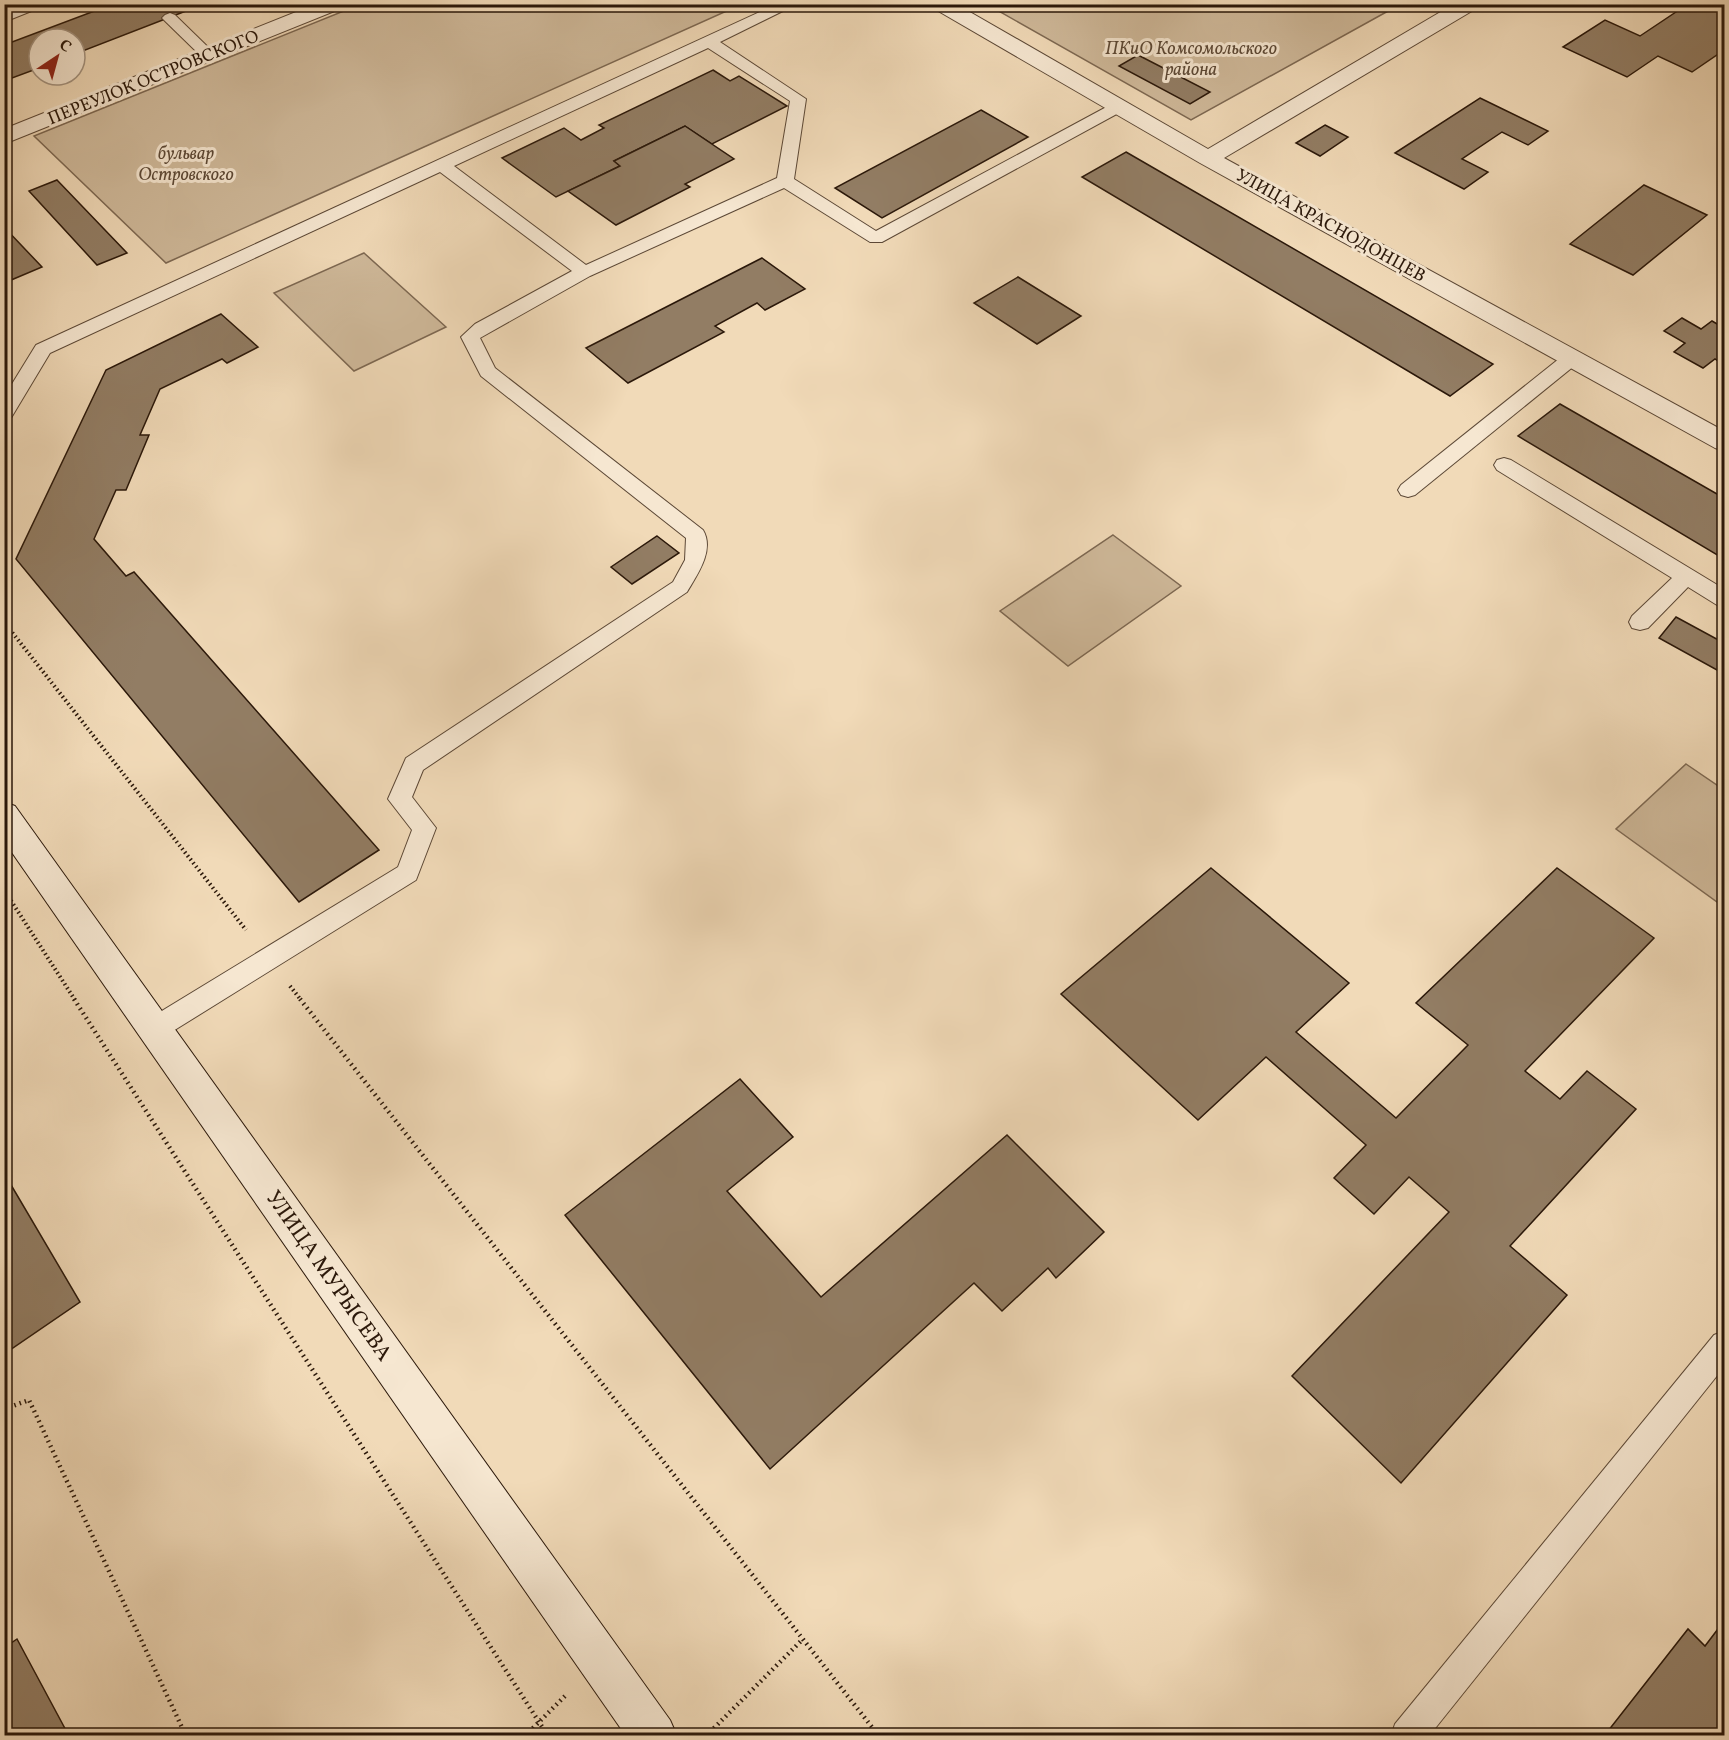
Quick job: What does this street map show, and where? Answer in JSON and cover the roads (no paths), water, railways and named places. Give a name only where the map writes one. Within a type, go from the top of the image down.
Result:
[{"type":"street","name":"ПЕРЕУЛОК ОСТРОВСКОГО","points":[[4,136],[335,4]]},
{"type":"street","name":"УЛИЦА КРАСНОДОНЦЕВ","points":[[940,4],[1208,158],[1725,442]]},
{"type":"street","points":[[1208,158],[1470,4]]},
{"type":"street","name":"УЛИЦА МУРЫСЕВА","points":[[4,815],[654,1736]]},
{"type":"lane","points":[[4,18],[42,4]]},
{"type":"lane","points":[[4,413],[43,349],[790,4]]},
{"type":"lane","points":[[170,18],[208,55]]},
{"type":"lane","points":[[709,42],[798,99],[785,181]]},
{"type":"lane","points":[[785,181],[876,238],[1118,107]]},
{"type":"lane","points":[[442,165],[584,272]]},
{"type":"lane","points":[[156,1028],[408,873],[424,828],[400,798],[414,764],[680,587],[695,560],[696,535],[488,372],[470,337],[481,328],[584,272],[785,181]]},
{"type":"lane","points":[[1408,490],[1572,357]]},
{"type":"lane","points":[[1504,465],[1725,599]]},
{"type":"lane","points":[[1640,622],[1687,576]]},
{"type":"lane","points":[[1407,1736],[1725,1345]]},
{"type":"park label","name":"ПКиО Комсомольского района","points":[[1191,58]]},
{"type":"park label","name":"бульвар Островского","points":[[186,163]]}]
